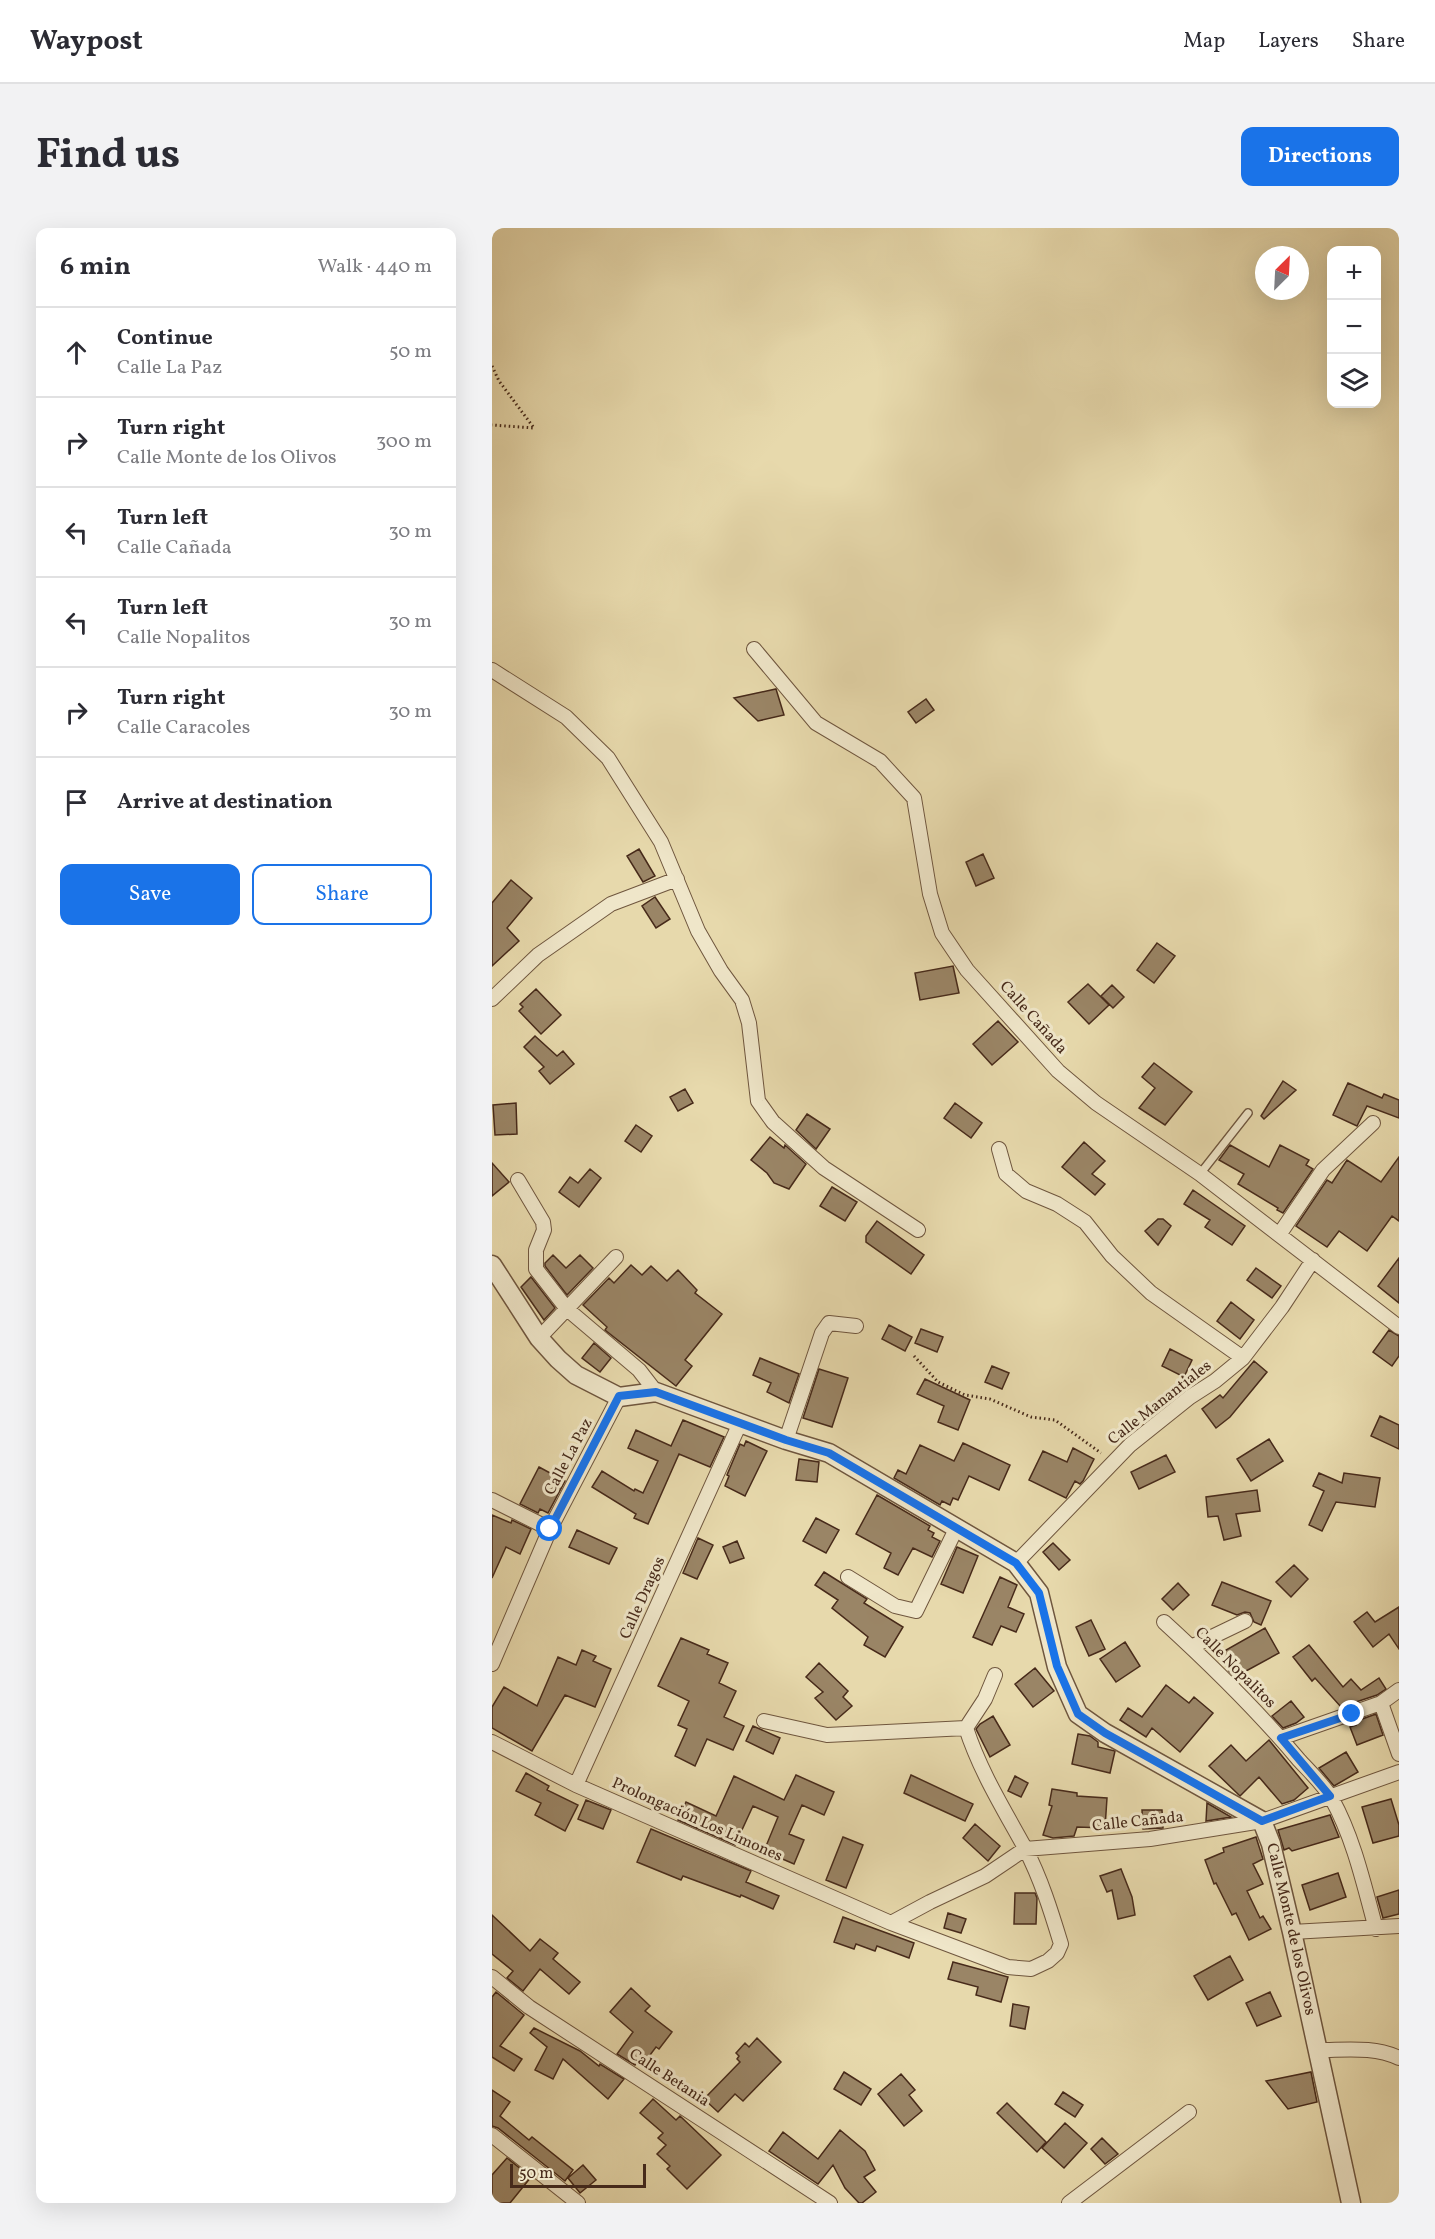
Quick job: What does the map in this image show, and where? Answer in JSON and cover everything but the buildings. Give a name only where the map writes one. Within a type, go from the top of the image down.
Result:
[{"type":"street","name":"Calle Cañada","points":[[754,649],[816,723],[879,761],[914,798],[930,894],[942,933],[967,970],[1058,1071],[1096,1103],[1200,1174],[1399,1327]]},
{"type":"street","points":[[492,670],[566,717],[608,758],[661,842],[698,931],[721,971],[742,1000],[749,1023],[758,1101],[772,1122],[824,1168],[918,1230]]},
{"type":"street","points":[[492,999],[538,955],[611,904],[676,879]]},
{"type":"street","points":[[1279,1235],[1323,1170],[1373,1123]]},
{"type":"street","points":[[999,1149],[1006,1174],[1026,1191],[1057,1204],[1085,1222],[1112,1256],[1151,1293],[1243,1358]]},
{"type":"street","points":[[518,1180],[543,1222],[544,1230],[536,1250],[536,1269],[567,1309],[639,1370],[656,1392]]},
{"type":"street","points":[[539,1338],[616,1257]]},
{"type":"street","name":"Calle Manantiales","points":[[1016,1563],[1116,1458],[1152,1426],[1243,1358],[1282,1307],[1313,1260]]},
{"type":"street","points":[[492,1265],[539,1338],[558,1359],[576,1375],[619,1396]]},
{"type":"street","points":[[786,1440],[822,1333],[829,1323],[856,1326]]},
{"type":"street","name":"Calle Monte de los Olivos","points":[[619,1396],[656,1392],[786,1440],[829,1453],[1016,1563],[1039,1593],[1057,1666],[1078,1714],[1105,1733],[1262,1821],[1271,1844],[1292,1932],[1351,2203]]},
{"type":"street","name":"Calle La Paz","points":[[492,1664],[550,1529],[619,1396]]},
{"type":"street","name":"Calle Dragos","points":[[576,1785],[740,1423]]},
{"type":"street","points":[[492,1500],[550,1529]]},
{"type":"street","points":[[848,1577],[895,1606],[916,1611],[956,1529]]},
{"type":"street","name":"Calle Nopalitos","points":[[1164,1622],[1281,1738],[1330,1796],[1349,1837],[1376,1929]]},
{"type":"street","points":[[1191,1647],[1245,1622]]},
{"type":"street","points":[[966,1728],[985,1699],[995,1675]]},
{"type":"street","points":[[1281,1738],[1381,1703],[1399,1689]]},
{"type":"street","points":[[1381,1703],[1399,1754]]},
{"type":"street","points":[[764,1721],[826,1735],[966,1728]]},
{"type":"street","points":[[966,1728],[974,1752],[995,1796],[1025,1849]]},
{"type":"street","name":"Prolongación Los Limones","points":[[492,1742],[576,1785],[891,1923],[1008,1967],[1031,1969],[1048,1961],[1057,1953],[1061,1944],[1044,1891],[1025,1849]]},
{"type":"street","name":"Calle Cañada","points":[[891,1923],[985,1876],[1025,1849],[1150,1839],[1262,1821],[1399,1772]]},
{"type":"street","points":[[1292,1932],[1399,1926]]},
{"type":"street","name":"Calle Betania","points":[[492,1977],[530,2007],[830,2203]]},
{"type":"street","points":[[1318,2050],[1363,2049],[1386,2052],[1399,2058]]},
{"type":"street","points":[[1069,2203],[1189,2112]]},
{"type":"street","points":[[492,2135],[578,2203]]},
{"type":"lane","points":[[1200,1174],[1248,1113]]},
{"type":"path","points":[[492,366],[499,381],[534,428],[492,425]]},
{"type":"path","points":[[914,1356],[938,1382],[965,1395],[990,1399],[1031,1417],[1055,1420],[1103,1455],[1116,1458]]},
{"type":"route","points":[[550,1529],[619,1396],[656,1392],[786,1440],[829,1453],[1016,1563],[1039,1593],[1057,1666],[1078,1714],[1105,1733],[1262,1821],[1330,1796],[1281,1738],[1352,1714]]}]
